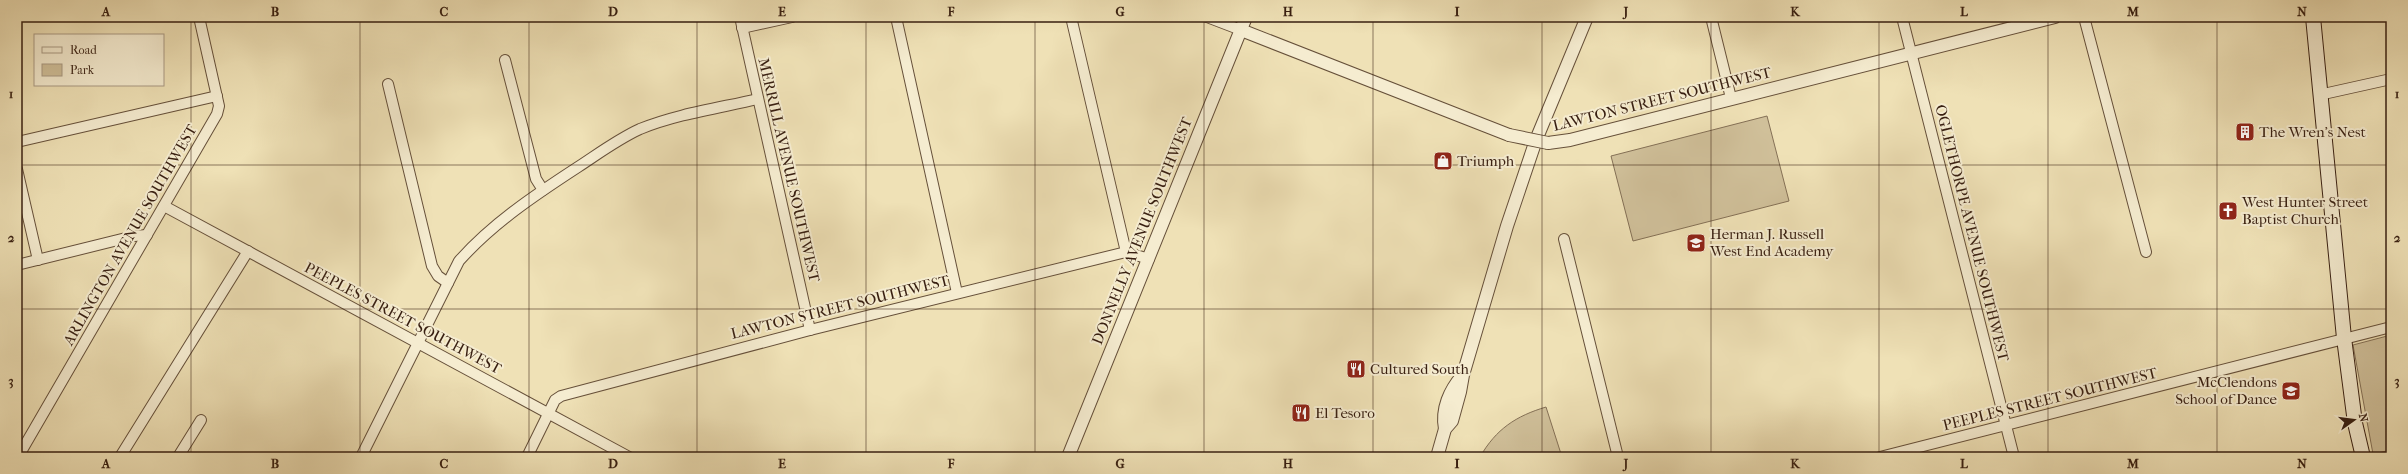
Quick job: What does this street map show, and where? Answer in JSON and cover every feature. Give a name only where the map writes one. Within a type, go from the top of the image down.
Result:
[{"type":"main road","points":[[2313,17],[2319,95],[2344,338],[2355,423],[2363,457]]},
{"type":"street","name":"ARLINGTON AVENUE SOUTHWEST","points":[[18,457],[217,114],[219,106],[199,17]]},
{"type":"street","name":"MERRILL AVENUE SOUTHWEST","points":[[740,17],[810,330]]},
{"type":"street","points":[[742,28],[792,17]]},
{"type":"street","points":[[896,17],[957,293]]},
{"type":"street","points":[[1071,17],[1126,252],[1149,259]]},
{"type":"street","points":[[1207,17],[1241,30]]},
{"type":"street","name":"DONNELLY AVENUE SOUTHWEST","points":[[1068,457],[1246,17]]},
{"type":"street","points":[[1437,457],[1445,428],[1443,418],[1452,388],[1463,375],[1507,226],[1536,140],[1587,17]]},
{"type":"street","points":[[1711,17],[1731,98]]},
{"type":"street","name":"OGLETHORPE AVENUE SOUTHWEST","points":[[1902,17],[2014,457]]},
{"type":"street","name":"LAWTON STREET SOUTHWEST","points":[[1241,30],[1509,135],[1548,143],[1570,140],[2055,17]]},
{"type":"street","points":[[2084,17],[2146,252]]},
{"type":"street","points":[[505,60],[536,179],[543,190]]},
{"type":"street","points":[[2319,95],[2391,79]]},
{"type":"street","points":[[388,84],[432,266],[438,276],[448,283]]},
{"type":"street","points":[[17,142],[217,96]]},
{"type":"street","points":[[362,457],[459,261],[474,245],[506,216],[543,190],[613,144],[639,130],[664,121],[758,98]]},
{"type":"street","points":[[17,169],[38,260]]},
{"type":"street","name":"PEEPLES STREET SOUTHWEST","points":[[164,206],[629,457]]},
{"type":"street","points":[[17,265],[134,236],[147,235]]},
{"type":"street","points":[[1564,238],[1618,457]]},
{"type":"street","points":[[123,456],[248,251]]},
{"type":"street","name":"LAWTON STREET SOUTHWEST","points":[[527,457],[555,400],[561,396],[810,330],[1126,252]]},
{"type":"street","name":"PEEPLES STREET SOUTHWEST","points":[[1880,457],[2391,327]]},
{"type":"street","points":[[178,457],[201,420]]},
{"type":"green space","points":[[1767,116],[1789,201],[1633,241],[1611,156]]},
{"type":"green space","points":[[2391,335],[2391,450],[2373,454],[2353,345]]},
{"type":"green space","points":[[1546,407],[1562,457],[1480,457],[1486,447],[1500,431],[1516,419]]},
{"type":"place","name":"The Wren's Nest","points":[[2245,132]]},
{"type":"place","name":"Triumph","points":[[1443,161]]},
{"type":"place","name":"West Hunter Street Baptist Church","points":[[2228,211]]},
{"type":"place","name":"Herman J. Russell West End Academy","points":[[1696,243]]},
{"type":"place","name":"Cultured South","points":[[1356,369]]},
{"type":"place","name":"McClendons School of Dance","points":[[2291,391]]},
{"type":"place","name":"El Tesoro","points":[[1301,413]]}]
